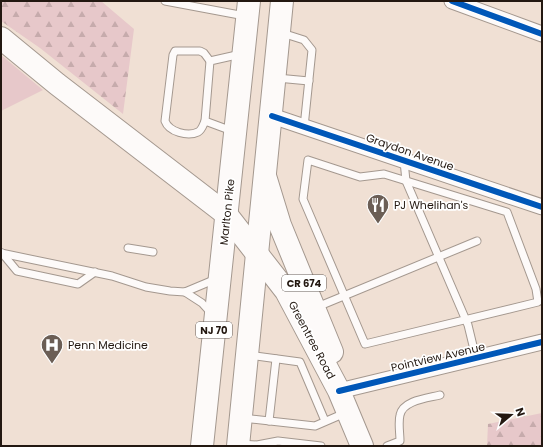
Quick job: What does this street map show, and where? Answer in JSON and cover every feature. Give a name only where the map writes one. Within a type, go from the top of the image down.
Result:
[{"type":"main road","points":[[238,445],[272,116],[282,1]]},
{"type":"main road","name":"Marlton Pike","points":[[202,446],[248,9]]},
{"type":"main road","name":"Greentree Road","points":[[1,38],[57,84],[226,214],[286,290],[306,312],[334,358],[339,391],[360,446]]},
{"type":"main road","name":"Greentree Road","points":[[265,176],[306,312]]},
{"type":"street","points":[[452,1],[542,34]]},
{"type":"street","name":"Graydon Avenue","points":[[272,116],[542,207]]},
{"type":"street","name":"Pointview Avenue","points":[[339,391],[542,342]]},
{"type":"lane","points":[[165,1],[248,9]]},
{"type":"lane","points":[[279,32],[304,40],[312,50],[304,127]]},
{"type":"lane","points":[[175,51],[200,51],[204,53],[210,61],[205,121],[201,130],[194,133],[177,132],[167,125],[165,121],[173,55],[175,51]]},
{"type":"lane","points":[[210,61],[243,54]]},
{"type":"lane","points":[[275,78],[309,81]]},
{"type":"lane","points":[[205,121],[235,132]]},
{"type":"lane","points":[[308,160],[360,177],[384,174],[507,212],[536,289],[538,302],[365,344],[344,296],[303,199],[308,160]]},
{"type":"lane","points":[[404,160],[406,181],[466,320],[476,358]]},
{"type":"lane","points":[[306,312],[477,241]]},
{"type":"lane","points":[[128,248],[153,252]]},
{"type":"lane","points":[[1,253],[17,271],[78,284],[95,272]]},
{"type":"lane","points":[[1,253],[112,276],[146,288],[185,292],[202,303],[216,319]]},
{"type":"lane","points":[[185,292],[220,277]]},
{"type":"lane","points":[[247,355],[300,362],[325,421]]},
{"type":"lane","points":[[269,421],[276,359]]},
{"type":"lane","points":[[386,446],[402,443],[400,416],[406,406],[440,395]]},
{"type":"lane","points":[[240,418],[315,426],[348,412]]},
{"type":"lane","points":[[238,445],[257,445],[278,441],[321,446]]},
{"type":"green space","points":[[1,1],[101,1],[134,29],[123,114],[40,48],[1,21]]},
{"type":"green space","points":[[1,55],[43,90],[1,111]]},
{"type":"green space","points":[[542,413],[542,446],[487,446],[488,424]]},
{"type":"cycle path","points":[[452,1],[542,34]]},
{"type":"cycle path","points":[[272,116],[542,207]]},
{"type":"cycle path","points":[[339,391],[542,342]]},
{"type":"place","name":"PJ Whelihan's","points":[[378,224]]},
{"type":"place","name":"Penn Medicine","points":[[52,364]]}]
